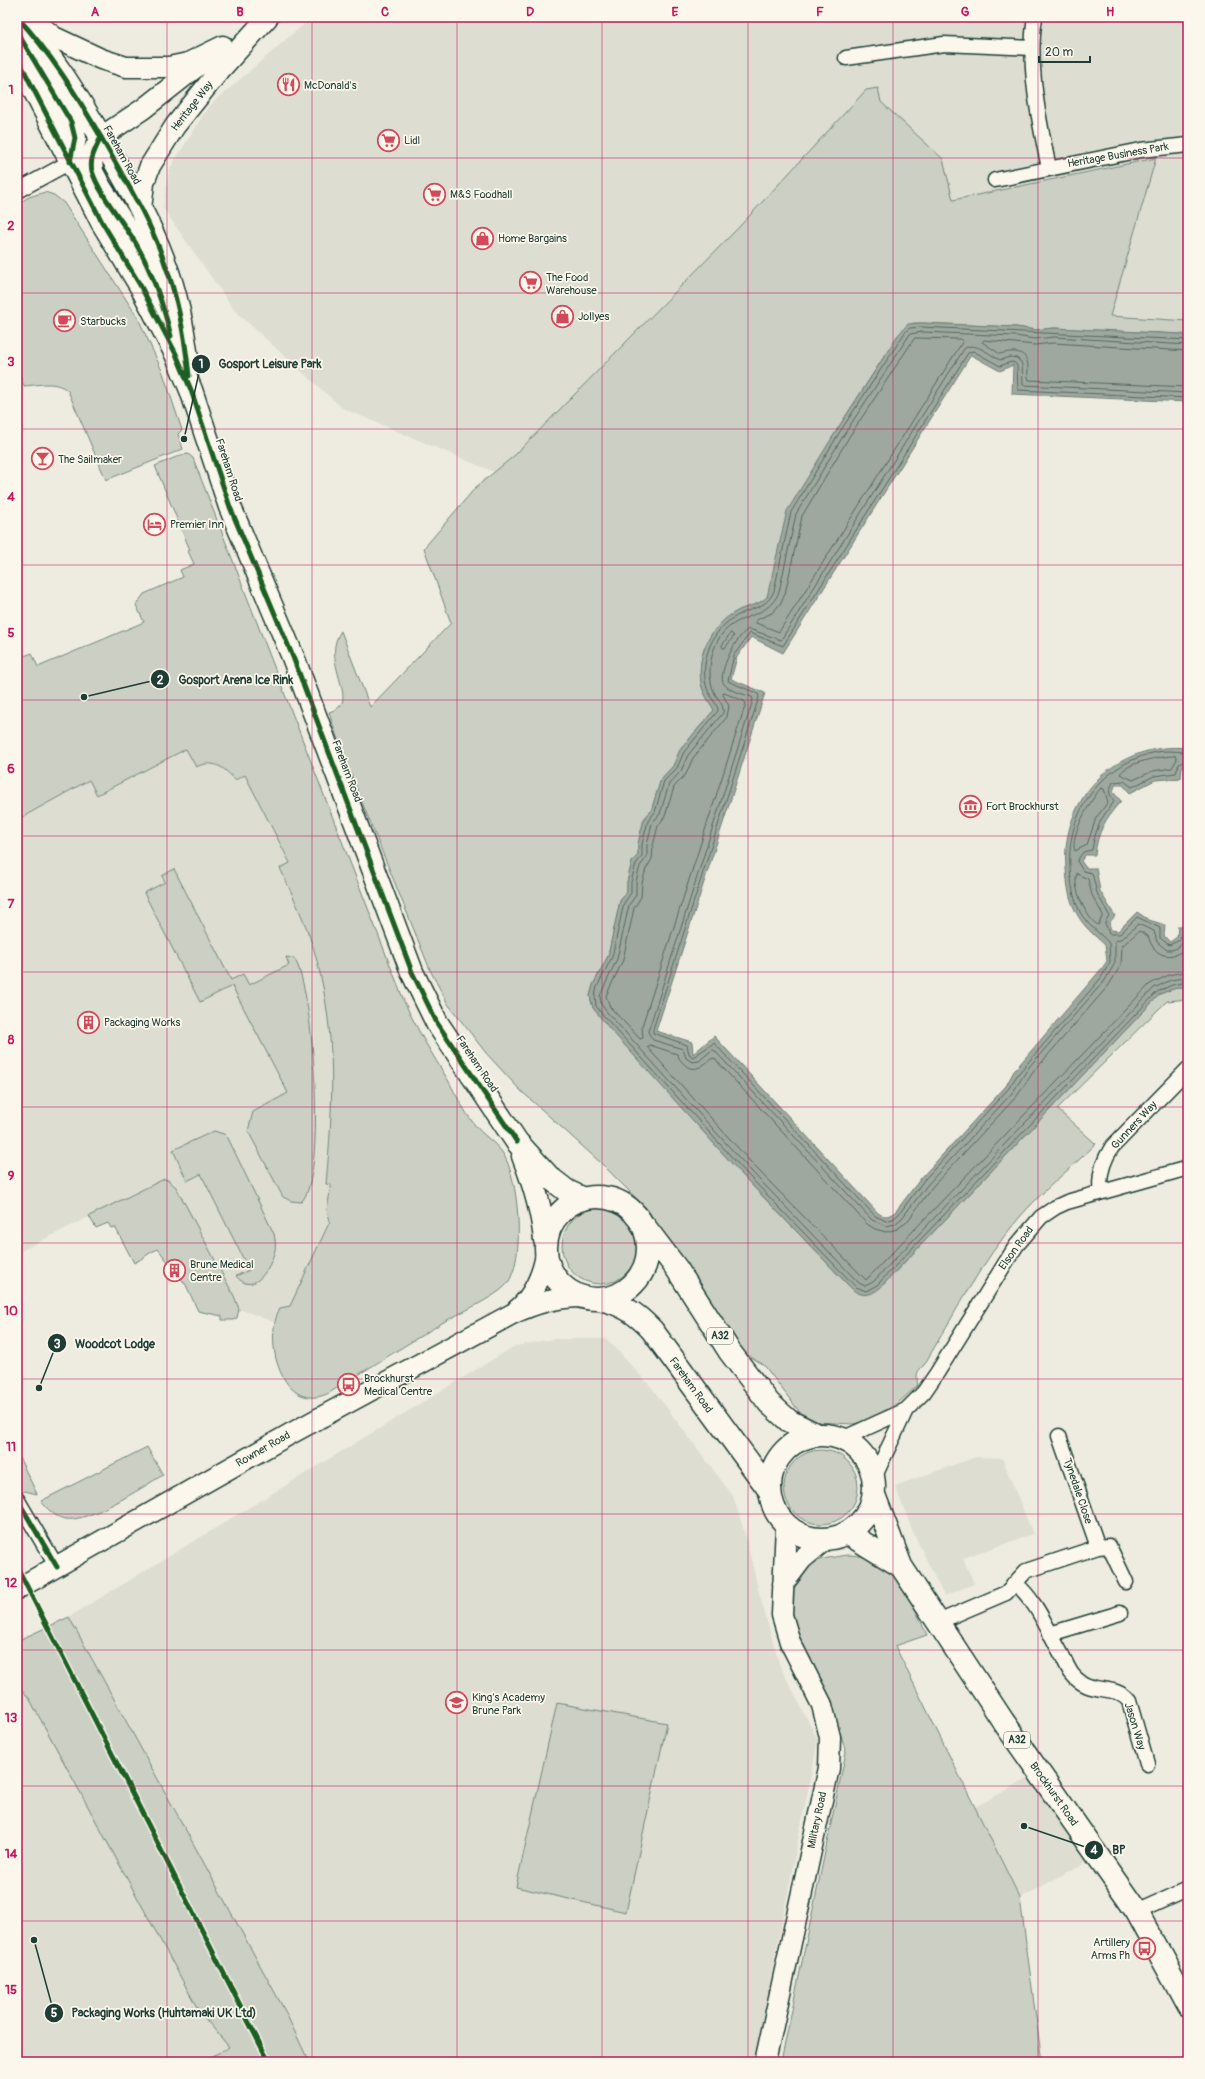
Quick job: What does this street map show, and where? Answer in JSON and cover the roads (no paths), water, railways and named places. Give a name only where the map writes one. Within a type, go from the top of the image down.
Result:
[{"type":"main road","name":"Fareham Road","points":[[17,17],[33,34],[76,93],[141,209],[164,261],[184,331],[191,390]]},
{"type":"main road","points":[[17,32],[71,122],[75,138],[70,162]]},
{"type":"main road","name":"Fareham Road","points":[[17,57],[102,222],[140,286],[176,354],[191,390],[230,507],[293,657],[412,972],[437,1023],[517,1142],[549,1177],[567,1191],[584,1199]]},
{"type":"main road","points":[[70,162],[101,137]]},
{"type":"main road","points":[[101,137],[91,159],[92,172],[136,244],[164,310],[176,354]]},
{"type":"main road","name":"Fareham Road","points":[[517,1142],[537,1192],[542,1214],[546,1251]]},
{"type":"main road","points":[[600,1197],[615,1200],[629,1208],[640,1220],[645,1232],[648,1246],[646,1264],[642,1272],[631,1286],[623,1292],[611,1297],[590,1298],[570,1291],[558,1281],[550,1268],[546,1251],[550,1229],[560,1213],[567,1207],[584,1199],[600,1197]]},
{"type":"main road","name":"A32","points":[[640,1220],[677,1269],[730,1352],[769,1403],[789,1421],[817,1435]]},
{"type":"main road","name":"Fareham Road","points":[[590,1298],[622,1305],[638,1316],[652,1330],[770,1491]]},
{"type":"main road","points":[[817,1435],[830,1435],[842,1439],[857,1448],[868,1462],[874,1487],[869,1510],[860,1523],[847,1533],[826,1539],[811,1538],[798,1533],[786,1525],[775,1509],[770,1491],[771,1475],[777,1460],[784,1452],[801,1439],[817,1435]]},
{"type":"main road","name":"Brockhurst Road","points":[[874,1487],[901,1566],[1003,1721],[1137,1912],[1188,2006]]},
{"type":"main road","name":"Brockhurst Road","points":[[847,1533],[901,1566]]},
{"type":"street","name":"Heritage Way","points":[[30,17],[54,37],[101,59],[126,67],[169,67],[188,63],[223,46]]},
{"type":"street","name":"Heritage Way","points":[[101,137],[143,109],[262,17]]},
{"type":"street","name":"Heritage Way","points":[[141,209],[144,182],[150,166],[175,126],[210,82],[268,17]]},
{"type":"street","points":[[1035,17],[1032,48],[1042,136],[1049,168]]},
{"type":"street","points":[[846,58],[944,44],[1032,48]]},
{"type":"street","name":"Heritage Business Park","points":[[995,180],[1141,150],[1188,145]]},
{"type":"street","points":[[17,191],[70,162]]},
{"type":"street","name":"Gunners Way","points":[[1101,1192],[1099,1177],[1112,1147],[1188,1068]]},
{"type":"street","name":"Elson Road","points":[[874,1487],[906,1410],[932,1382],[995,1278],[1035,1222],[1056,1207],[1101,1192],[1188,1168]]},
{"type":"street","name":"Rowner Road","points":[[512,1314],[526,1301],[538,1282],[544,1267],[546,1251]]},
{"type":"street","name":"Rowner Road","points":[[17,1589],[290,1434],[512,1314],[533,1305],[553,1299],[590,1298]]},
{"type":"street","name":"Elson Road","points":[[842,1439],[906,1410]]},
{"type":"street","name":"Tynedale Close","points":[[1059,1436],[1098,1547]]},
{"type":"street","points":[[17,1499],[57,1567]]},
{"type":"street","name":"Military Road","points":[[765,2062],[829,1768],[830,1737],[822,1705],[790,1642],[782,1615],[786,1525]]},
{"type":"street","points":[[783,1584],[802,1559],[826,1539]]},
{"type":"street","points":[[938,1622],[1006,1593],[1026,1571],[1098,1547],[1109,1546],[1126,1582]]},
{"type":"street","name":"Jason Way","points":[[1015,1583],[1031,1599],[1072,1674],[1078,1680],[1093,1689],[1124,1694],[1129,1701],[1147,1764]]},
{"type":"street","points":[[1050,1634],[1120,1613]]},
{"type":"street","points":[[1137,1912],[1188,1889]]},
{"type":"water","points":[[921,323],[1016,327],[1035,330],[1054,328],[1181,334],[1188,336],[1188,402],[1012,394],[1013,365],[1000,371],[971,355],[783,653],[751,637],[737,657],[731,679],[765,693],[656,1031],[692,1042],[693,1054],[714,1036],[878,1213],[885,1216],[892,1214],[896,1211],[921,1178],[1006,1086],[1014,1071],[1107,961],[1105,945],[1079,918],[1074,909],[1069,892],[1066,869],[1067,843],[1072,819],[1083,798],[1098,779],[1116,764],[1138,754],[1162,748],[1188,748],[1188,763],[1182,767],[1181,778],[1155,780],[1130,793],[1123,785],[1115,785],[1113,792],[1121,801],[1111,813],[1100,832],[1095,855],[1085,855],[1081,861],[1086,868],[1096,868],[1100,891],[1115,916],[1109,923],[1111,930],[1118,931],[1137,912],[1149,920],[1165,925],[1164,936],[1170,942],[1177,937],[1178,926],[1188,926],[1188,986],[1173,989],[1160,994],[880,1288],[873,1293],[863,1295],[853,1290],[746,1179],[609,1028],[593,1008],[590,996],[593,985],[608,956],[620,901],[627,892],[627,882],[632,862],[638,855],[638,844],[644,819],[651,811],[661,779],[673,766],[680,750],[714,710],[704,693],[701,682],[701,661],[707,642],[718,626],[726,619],[738,611],[760,602],[767,597],[787,511],[898,335],[908,324]]},
{"type":"place","name":"McDonald's","points":[[288,85]]},
{"type":"place","name":"Lidl","points":[[388,140]]},
{"type":"place","name":"M&S Foodhall","points":[[434,194]]},
{"type":"place","name":"Home Bargains","points":[[483,238]]},
{"type":"place","name":"The Food Warehouse","points":[[530,283]]},
{"type":"place","name":"Jollyes","points":[[563,316]]},
{"type":"place","name":"Starbucks","points":[[65,321]]},
{"type":"place","name":"Gosport Leisure Park","points":[[184,439]]},
{"type":"place","name":"The Sailmaker","points":[[42,459]]},
{"type":"place","name":"Premier Inn","points":[[155,524]]},
{"type":"place","name":"Gosport Arena Ice Rink","points":[[84,697]]},
{"type":"place","name":"Fort Brockhurst","points":[[971,806]]},
{"type":"place","name":"Packaging Works","points":[[89,1022]]},
{"type":"place","name":"Brune Medical Centre","points":[[175,1270]]},
{"type":"place","name":"Brockhurst Medical Centre","points":[[349,1384]]},
{"type":"place","name":"Woodcot Lodge","points":[[39,1388]]},
{"type":"place","name":"King's Academy Brune Park","points":[[457,1703]]},
{"type":"place","name":"BP","points":[[1024,1826]]},
{"type":"place","name":"Packaging Works (Huhtamaki UK Ltd)","points":[[34,1940]]},
{"type":"place","name":"Artillery Arms Ph","points":[[1145,1948]]}]
